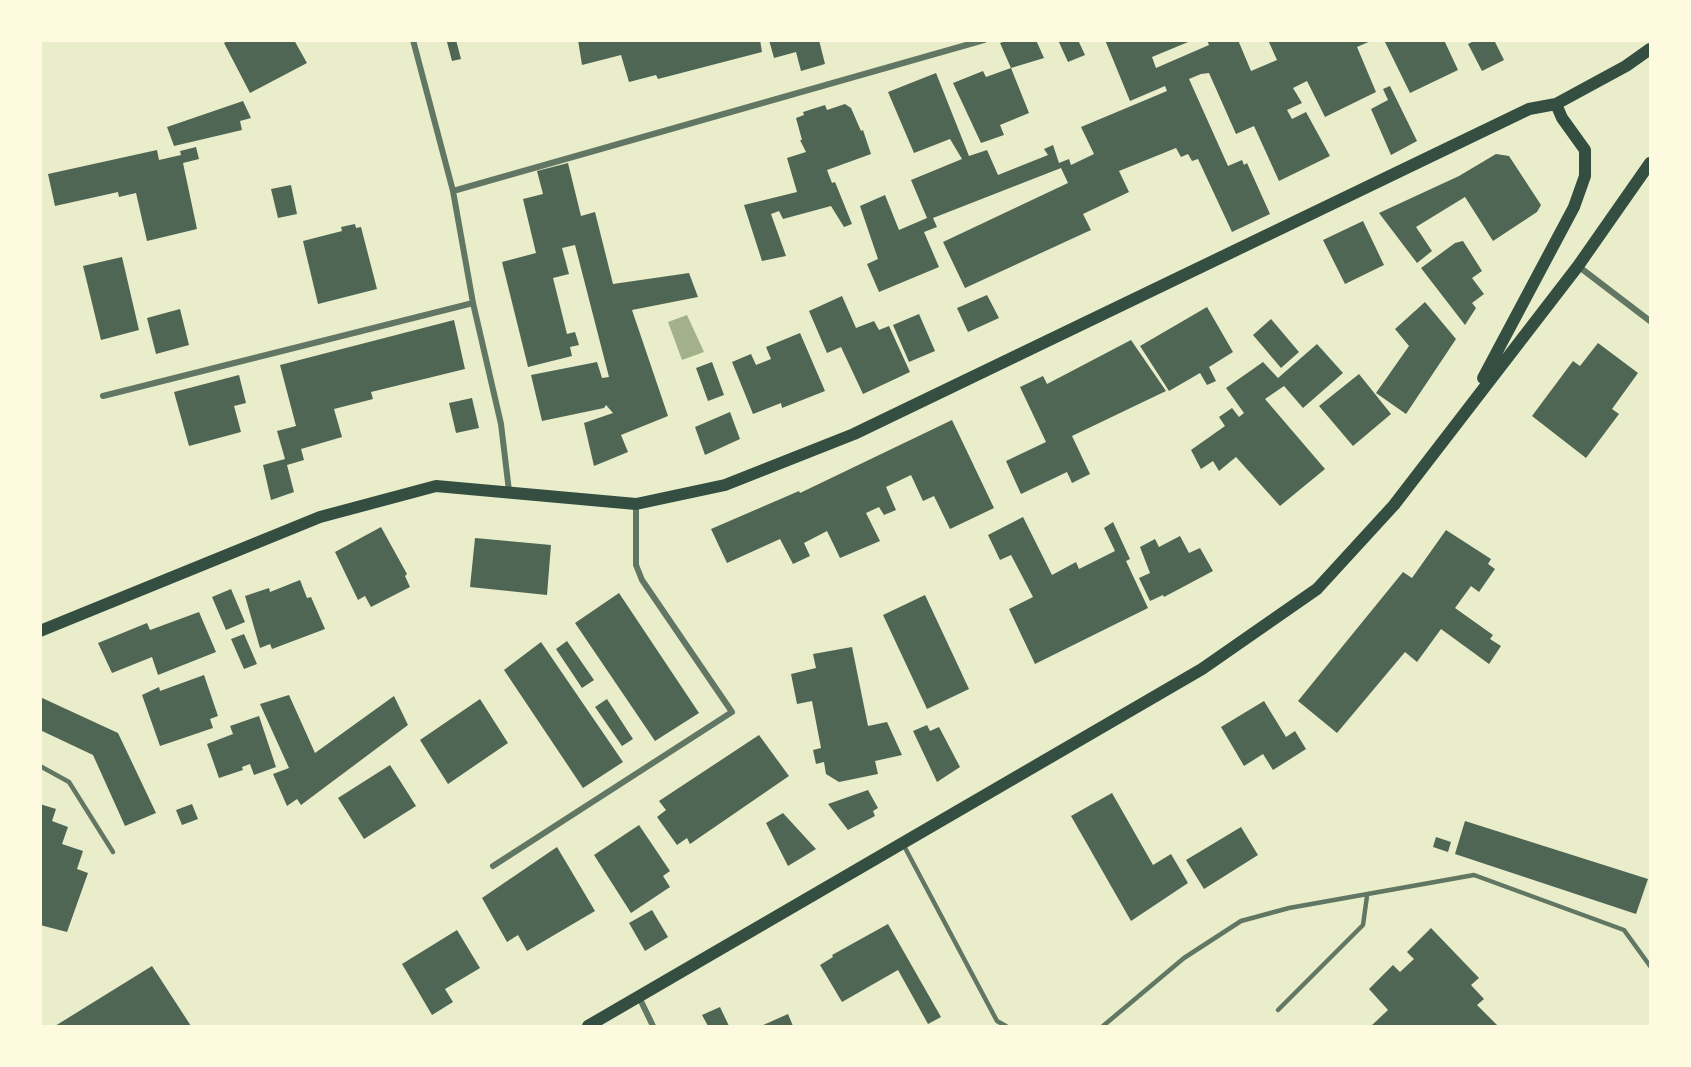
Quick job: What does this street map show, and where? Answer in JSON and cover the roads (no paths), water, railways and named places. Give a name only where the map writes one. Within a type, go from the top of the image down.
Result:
[{"type":"main road","points":[[40,631],[320,517],[436,486],[636,504],[725,485],[854,434],[1529,109],[1556,104],[1626,66],[1650,50]]},
{"type":"main road","points":[[1468,406],[1574,207],[1586,176],[1585,150],[1562,118],[1556,104]]},
{"type":"main road","points":[[588,1026],[1202,669],[1317,589],[1394,505],[1578,266],[1650,163]]},
{"type":"street","points":[[412,40],[453,191],[473,303],[501,424],[509,491]]},
{"type":"street","points":[[453,191],[984,40]]},
{"type":"street","points":[[1578,266],[1650,321]]},
{"type":"street","points":[[103,396],[473,303]]},
{"type":"street","points":[[493,866],[732,712],[642,580],[636,565],[636,504]]},
{"type":"street","points":[[639,996],[653,1026]]},
{"type":"lane","points":[[40,766],[69,782],[113,852]]},
{"type":"lane","points":[[902,842],[997,1021],[1006,1026]]},
{"type":"lane","points":[[1103,1026],[1184,958],[1241,921],[1289,908],[1367,896],[1474,875],[1624,930],[1650,966]]},
{"type":"lane","points":[[1278,1010],[1363,925],[1367,896]]}]
